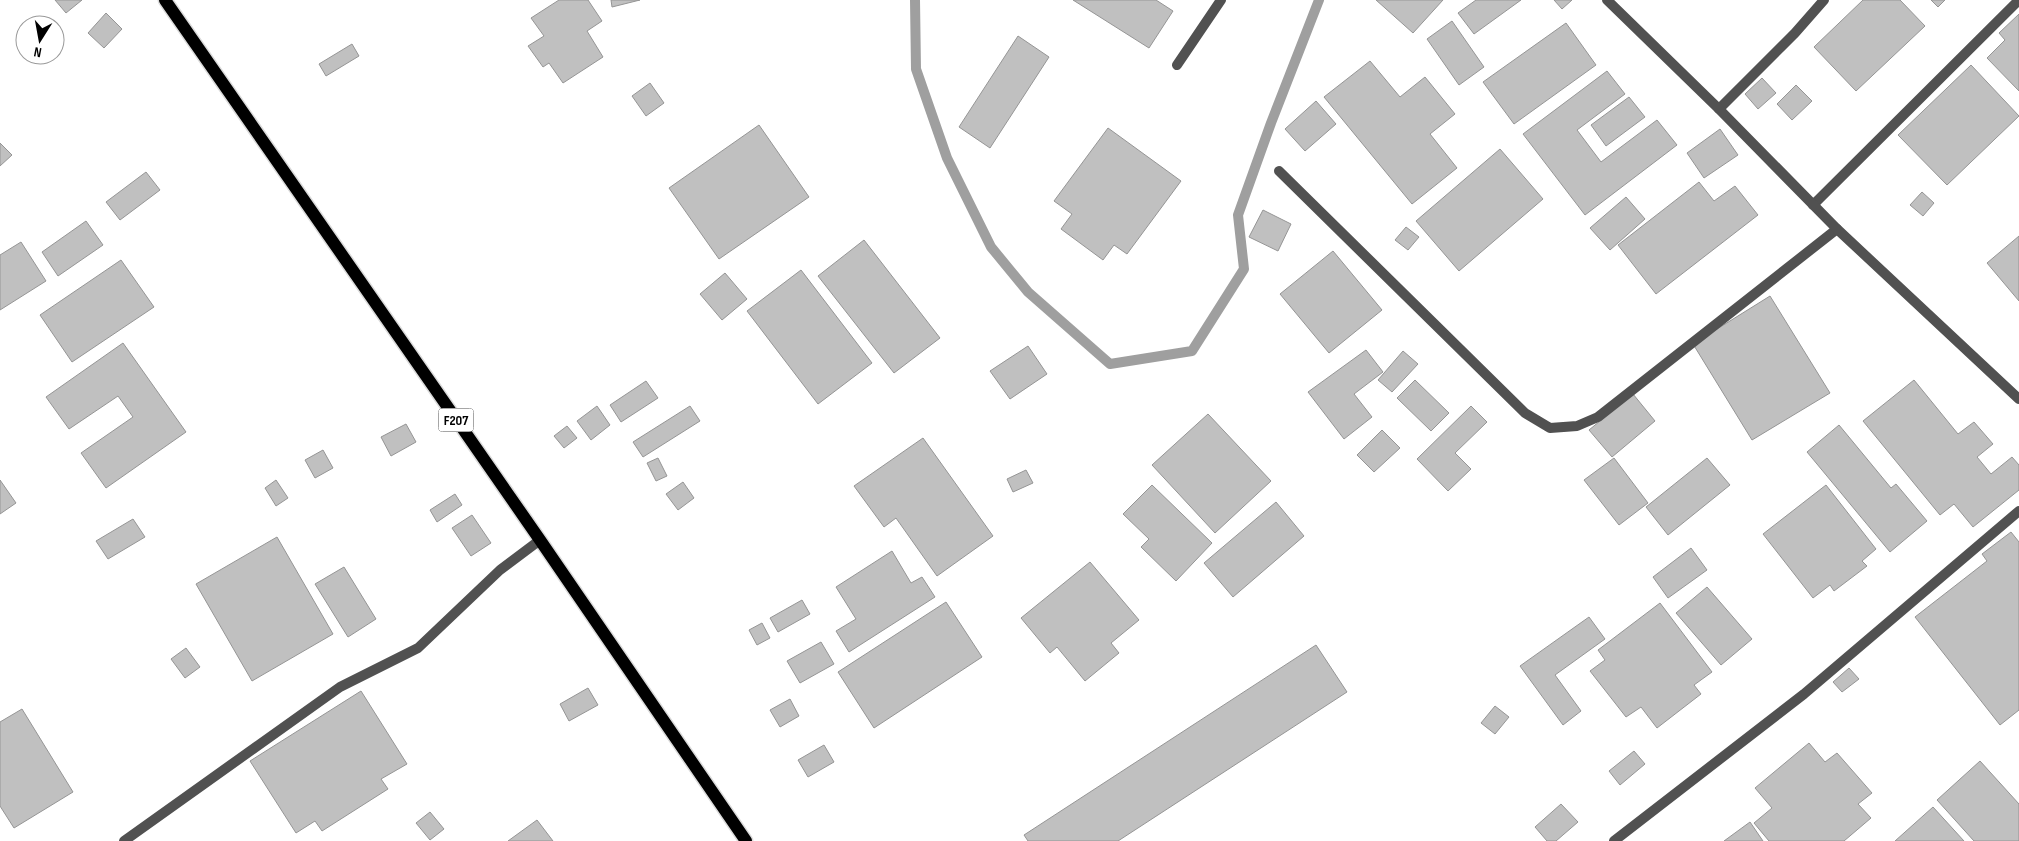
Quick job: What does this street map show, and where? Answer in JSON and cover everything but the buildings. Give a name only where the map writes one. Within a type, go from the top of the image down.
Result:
[{"type":"main road","name":"F207","points":[[165,0],[540,540],[746,841]]},
{"type":"street","points":[[1176,65],[1221,0]]},
{"type":"street","points":[[1607,0],[1719,108],[1837,229],[2019,399]]},
{"type":"street","points":[[1719,108],[1795,33],[1824,0]]},
{"type":"street","points":[[1813,204],[2019,0]]},
{"type":"street","points":[[1279,171],[1525,413],[1550,428],[1577,426],[1598,417],[1837,229]]},
{"type":"street","points":[[1614,841],[1804,694],[2019,511]]},
{"type":"street","points":[[124,841],[340,687],[418,648],[500,570],[540,540]]},
{"type":"waterway","points":[[915,0],[916,69],[947,158],[991,247],[1028,292],[1110,364],[1192,351],[1244,269],[1238,215],[1271,123],[1319,0]]}]
